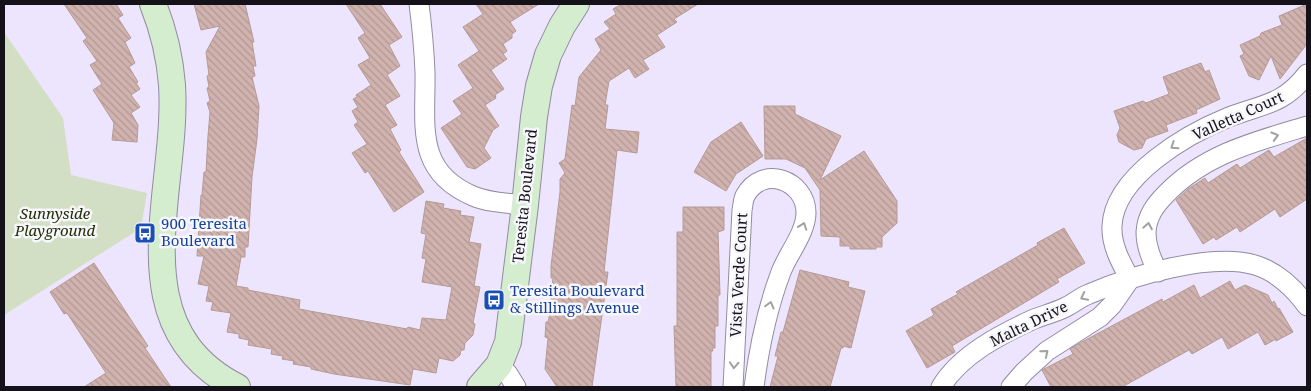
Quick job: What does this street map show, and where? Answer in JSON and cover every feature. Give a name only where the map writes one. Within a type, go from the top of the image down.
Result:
[{"type":"street","points":[[153,4],[168,54],[172,86],[161,260],[163,290],[171,317],[185,342],[204,365],[237,387]]},
{"type":"street","points":[[419,4],[424,39],[424,133],[429,152],[438,169],[451,184],[474,196],[491,201],[525,206]]},
{"type":"street","name":"Teresita Boulevard","points":[[480,387],[498,365],[508,342],[539,86],[548,55],[562,26],[576,4]]},
{"type":"street","name":"Valletta Court","points":[[1130,279],[1114,248],[1112,227],[1116,205],[1128,186],[1148,166],[1175,146],[1201,130],[1288,95],[1307,74]]},
{"type":"street","name":"Valletta Court","points":[[1158,272],[1150,255],[1146,231],[1148,219],[1155,206],[1171,189],[1192,172],[1240,146],[1307,126]]},
{"type":"street","name":"Vista Verde Court","points":[[733,387],[744,197],[751,187],[762,179],[775,178],[787,182],[798,190],[805,201],[806,214],[804,228],[782,270],[772,298],[757,364],[754,387]]},
{"type":"street","name":"Malta Drive","points":[[941,387],[947,377],[964,361],[1034,319],[1066,307],[1089,294],[1130,279],[1203,262],[1229,261],[1255,265],[1276,275],[1307,306]]},
{"type":"street","name":"Malta Drive","points":[[1011,387],[1046,351],[1100,317],[1112,305],[1130,279]]},
{"type":"street","points":[[498,365],[508,374],[516,387]]},
{"type":"green space","name":"Sunnyside Playground","points":[[4,32],[63,118],[71,175],[147,193],[141,228],[4,315]]},
{"type":"building","points":[[64,4],[116,4],[123,15],[118,18],[131,38],[125,42],[135,63],[129,67],[140,89],[131,95],[140,107],[131,113],[138,125],[137,142],[112,140],[114,123],[93,90],[102,84],[90,65],[97,61],[83,41],[87,38]]},
{"type":"building","points":[[194,4],[245,4],[254,42],[252,42],[256,66],[253,66],[255,76],[252,77],[259,106],[257,139],[252,177],[248,247],[245,247],[245,257],[241,257],[236,286],[300,300],[299,309],[420,330],[422,318],[446,320],[452,287],[422,282],[426,259],[422,258],[426,234],[421,233],[426,201],[444,204],[443,208],[461,211],[460,215],[474,217],[469,242],[481,244],[474,286],[480,287],[473,323],[475,324],[473,335],[465,343],[464,350],[461,350],[460,355],[453,361],[439,358],[436,373],[413,369],[410,385],[334,374],[293,364],[294,361],[282,359],[283,356],[271,354],[272,349],[248,345],[249,340],[239,338],[239,334],[227,332],[231,313],[211,310],[213,302],[206,301],[209,286],[198,284],[204,256],[197,256],[201,195],[204,172],[206,172],[210,112],[207,103],[210,101],[207,88],[209,87],[207,76],[209,75],[206,52],[220,26],[201,30]]},
{"type":"building","points":[[346,4],[380,4],[402,37],[389,45],[400,66],[387,75],[400,96],[385,105],[397,125],[390,129],[401,150],[399,152],[424,192],[394,212],[368,171],[365,173],[352,153],[367,144],[354,125],[358,122],[352,111],[358,107],[353,99],[371,85],[358,65],[370,58],[358,38],[365,33]]},
{"type":"building","points":[[476,4],[539,4],[510,22],[516,31],[512,34],[512,38],[503,44],[507,51],[503,54],[507,59],[491,70],[504,89],[495,95],[496,98],[485,105],[499,126],[493,130],[484,148],[491,158],[475,169],[467,167],[441,128],[462,114],[453,101],[473,88],[458,65],[479,51],[463,27],[483,14]]},
{"type":"building","points":[[622,4],[698,4],[674,19],[677,22],[657,35],[665,47],[643,60],[649,69],[635,78],[629,68],[609,81],[605,105],[608,105],[605,129],[639,132],[637,153],[617,150],[604,272],[608,272],[592,387],[557,387],[545,369],[548,338],[545,337],[553,278],[551,278],[551,266],[560,179],[565,173],[559,163],[565,159],[572,105],[575,106],[579,77],[601,50],[595,39],[610,29],[604,22],[616,14],[613,9]]},
{"type":"building","points":[[1307,4],[1307,44],[1280,79],[1271,56],[1259,80],[1249,76],[1240,56],[1244,54],[1240,45],[1260,36],[1261,33],[1282,25],[1279,16]]},
{"type":"building","points":[[1201,63],[1205,72],[1209,70],[1220,99],[1196,110],[1197,113],[1166,125],[1168,131],[1146,139],[1142,148],[1134,150],[1119,142],[1117,135],[1120,128],[1114,111],[1143,101],[1146,103],[1169,94],[1163,77]]},
{"type":"building","points":[[764,106],[795,106],[795,114],[841,136],[820,180],[864,151],[897,201],[897,223],[882,237],[882,247],[876,247],[876,249],[850,249],[850,246],[840,246],[840,237],[821,236],[820,190],[805,168],[786,159],[765,159]]},
{"type":"building","points":[[741,122],[763,156],[736,174],[726,191],[694,172],[711,142]]},
{"type":"building","points":[[1307,138],[1307,199],[1280,217],[1275,209],[1240,232],[1237,227],[1216,240],[1214,237],[1203,244],[1176,200],[1188,189],[1205,178],[1208,183],[1237,164],[1240,168],[1269,150],[1274,157]]},
{"type":"building","points":[[683,207],[724,207],[724,230],[718,232],[720,295],[718,295],[718,326],[715,326],[715,348],[712,348],[713,351],[711,351],[711,387],[676,387],[674,326],[677,326],[677,232],[683,232]]},
{"type":"building","points":[[1064,228],[1085,263],[1057,279],[1059,282],[952,346],[955,352],[927,368],[906,331],[934,315],[931,309],[958,294],[956,292]]},
{"type":"building","points":[[94,263],[148,346],[145,348],[171,387],[84,387],[106,373],[67,313],[64,314],[50,292]]},
{"type":"building","points":[[800,270],[849,282],[848,287],[865,291],[851,348],[843,346],[841,348],[830,387],[770,387],[778,356],[775,356],[781,332],[783,332]]},
{"type":"building","points":[[1230,281],[1235,290],[1245,285],[1268,295],[1272,303],[1274,301],[1279,308],[1293,332],[1265,345],[1258,332],[1228,349],[1222,337],[1192,354],[1189,350],[1122,387],[1051,387],[1042,370],[1073,354],[1070,349],[1080,343],[1162,299],[1163,302],[1194,285],[1200,298]]},
{"type":"place","name":"900 Teresita Boulevard","points":[[145,233]]},
{"type":"place","name":"Teresita Boulevard & Stillings Avenue","points":[[494,300]]}]
